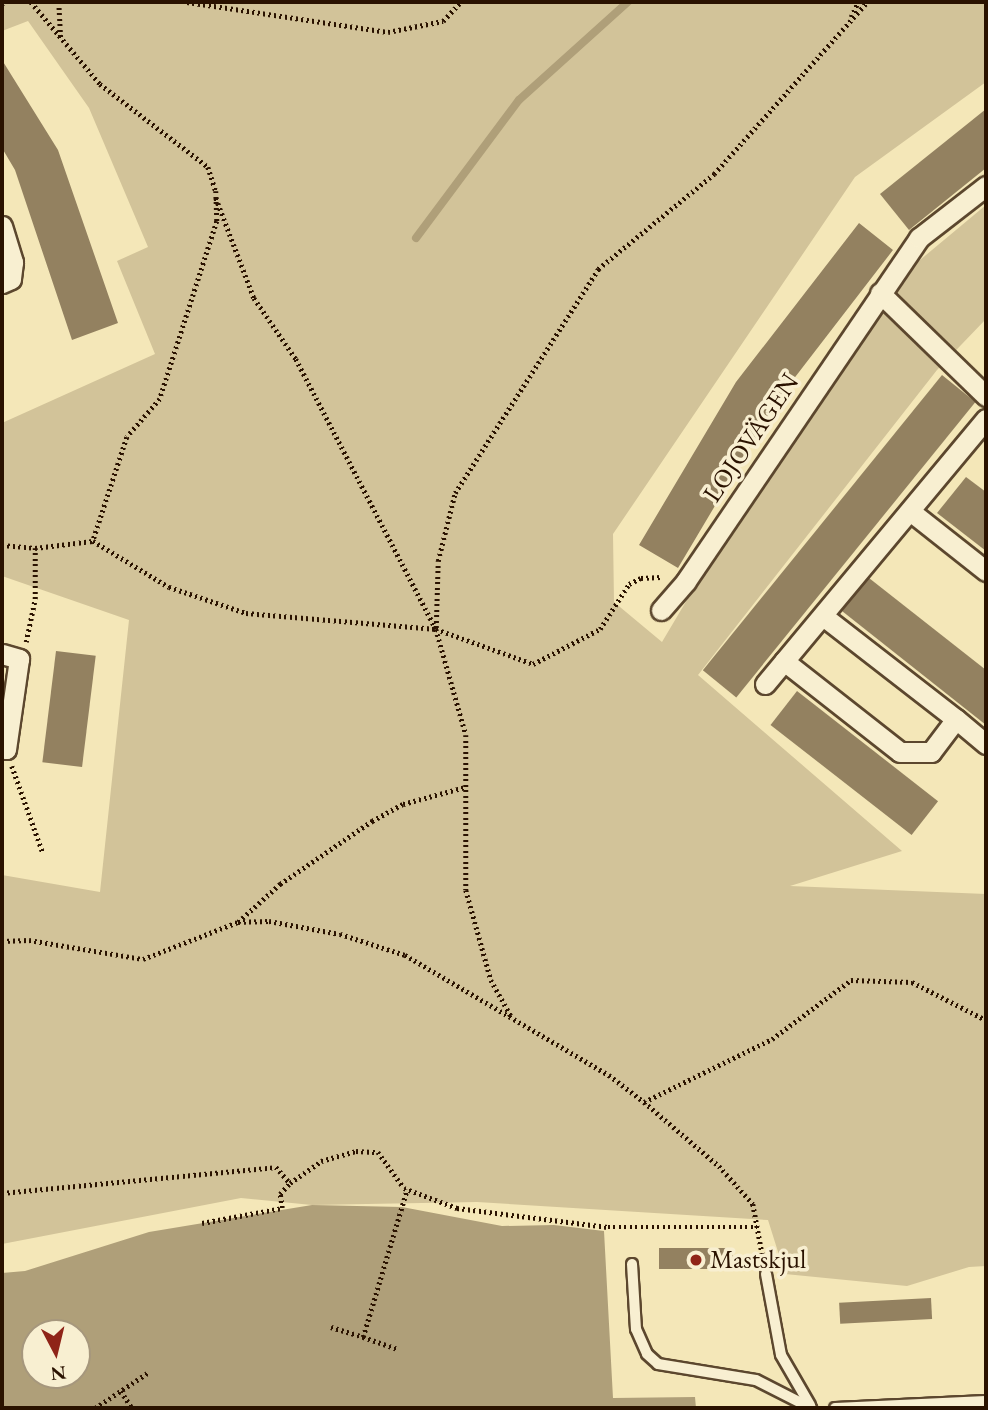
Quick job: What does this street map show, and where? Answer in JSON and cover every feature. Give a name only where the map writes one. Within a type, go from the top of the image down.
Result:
[{"type":"street","name":"LOJOVÄGEN","points":[[661,610],[686,581],[919,238],[986,186]]},
{"type":"street","points":[[2,226],[13,262],[11,279],[2,283]]},
{"type":"street","points":[[880,293],[986,396]]},
{"type":"street","points":[[765,684],[986,419]]},
{"type":"street","points":[[909,511],[986,571]]},
{"type":"street","points":[[823,616],[986,744]]},
{"type":"street","points":[[4,748],[10,656]]},
{"type":"street","points":[[784,661],[900,752],[931,752],[956,719]]},
{"type":"lane","points":[[632,1264],[636,1329],[648,1354],[659,1364],[756,1380],[811,1408]]},
{"type":"lane","points":[[766,1274],[781,1355],[795,1386],[811,1408]]},
{"type":"lane","points":[[835,1408],[986,1401]]},
{"type":"path","points":[[31,2],[61,39],[126,107],[208,167],[216,198],[254,298],[296,359],[436,629],[466,735],[466,890],[491,980],[511,1017]]},
{"type":"path","points":[[59,2],[61,39]]},
{"type":"path","points":[[187,2],[388,32],[443,21],[461,2]]},
{"type":"path","points":[[848,22],[858,2]]},
{"type":"path","points":[[436,629],[438,561],[454,494],[598,269],[714,174],[867,2]]},
{"type":"path","points":[[93,541],[127,437],[160,399],[217,221],[216,198]]},
{"type":"path","points":[[2,545],[35,548],[93,541],[169,587],[246,613],[436,629],[533,664],[600,629],[629,584],[641,578],[686,581]]},
{"type":"path","points":[[10,656],[31,630],[35,548]]},
{"type":"path","points":[[4,748],[43,853]]},
{"type":"path","points":[[238,922],[280,884],[372,821],[403,804],[465,787]]},
{"type":"path","points":[[2,942],[29,940],[143,959],[238,922],[269,921],[340,934],[405,955],[609,1075],[719,1166],[753,1204],[766,1274]]},
{"type":"path","points":[[644,1102],[772,1039],[851,980],[912,982],[986,1020]]},
{"type":"path","points":[[202,1223],[282,1208],[280,1194],[289,1183],[321,1161],[356,1150],[378,1153],[406,1189],[457,1208],[608,1227],[757,1227]]},
{"type":"path","points":[[2,1193],[276,1167],[289,1183]]},
{"type":"path","points":[[363,1338],[406,1189]]},
{"type":"path","points":[[331,1327],[398,1349]]},
{"type":"path","points":[[95,1408],[149,1372]]},
{"type":"path","points":[[121,1391],[132,1408]]},
{"type":"shaded area","points":[[2,2],[986,2],[986,82],[855,177],[613,534],[614,602],[662,642],[729,529],[908,270],[986,205],[986,319],[937,370],[698,675],[902,851],[790,886],[986,894],[986,1266],[969,1267],[907,1286],[785,1274],[768,1220],[477,1202],[312,1205],[241,1198],[2,1244],[2,875],[100,892],[129,620],[2,576],[2,423],[155,354],[117,261],[148,247],[89,108],[28,21],[2,31]]},
{"type":"shaded area","points":[[312,1205],[402,1207],[502,1226],[554,1225],[604,1231],[613,1398],[695,1397],[696,1408],[2,1408],[2,1273],[25,1271],[149,1232]]},
{"type":"building","points":[[2,60],[58,150],[118,323],[72,340],[15,170],[2,148]]},
{"type":"building","points":[[986,109],[986,168],[909,230],[880,194]]},
{"type":"building","points":[[859,223],[893,250],[779,398],[678,568],[639,545],[736,382]]},
{"type":"building","points":[[942,375],[975,402],[736,697],[703,670]]},
{"type":"building","points":[[966,477],[986,492],[986,551],[937,513]]},
{"type":"building","points":[[869,578],[986,670],[986,725],[842,611]]},
{"type":"building","points":[[56,651],[96,656],[82,767],[42,762]]},
{"type":"building","points":[[797,691],[938,801],[912,835],[771,725]]},
{"type":"building","name":"Mastskjul","points":[[659,1248],[733,1248],[733,1269],[659,1269]]},
{"type":"building","points":[[931,1298],[932,1319],[840,1324],[839,1303]]},
{"type":"waterway","points":[[416,238],[519,100],[628,2]]},
{"type":"place","name":"Mastskjul","points":[[696,1260]]}]
